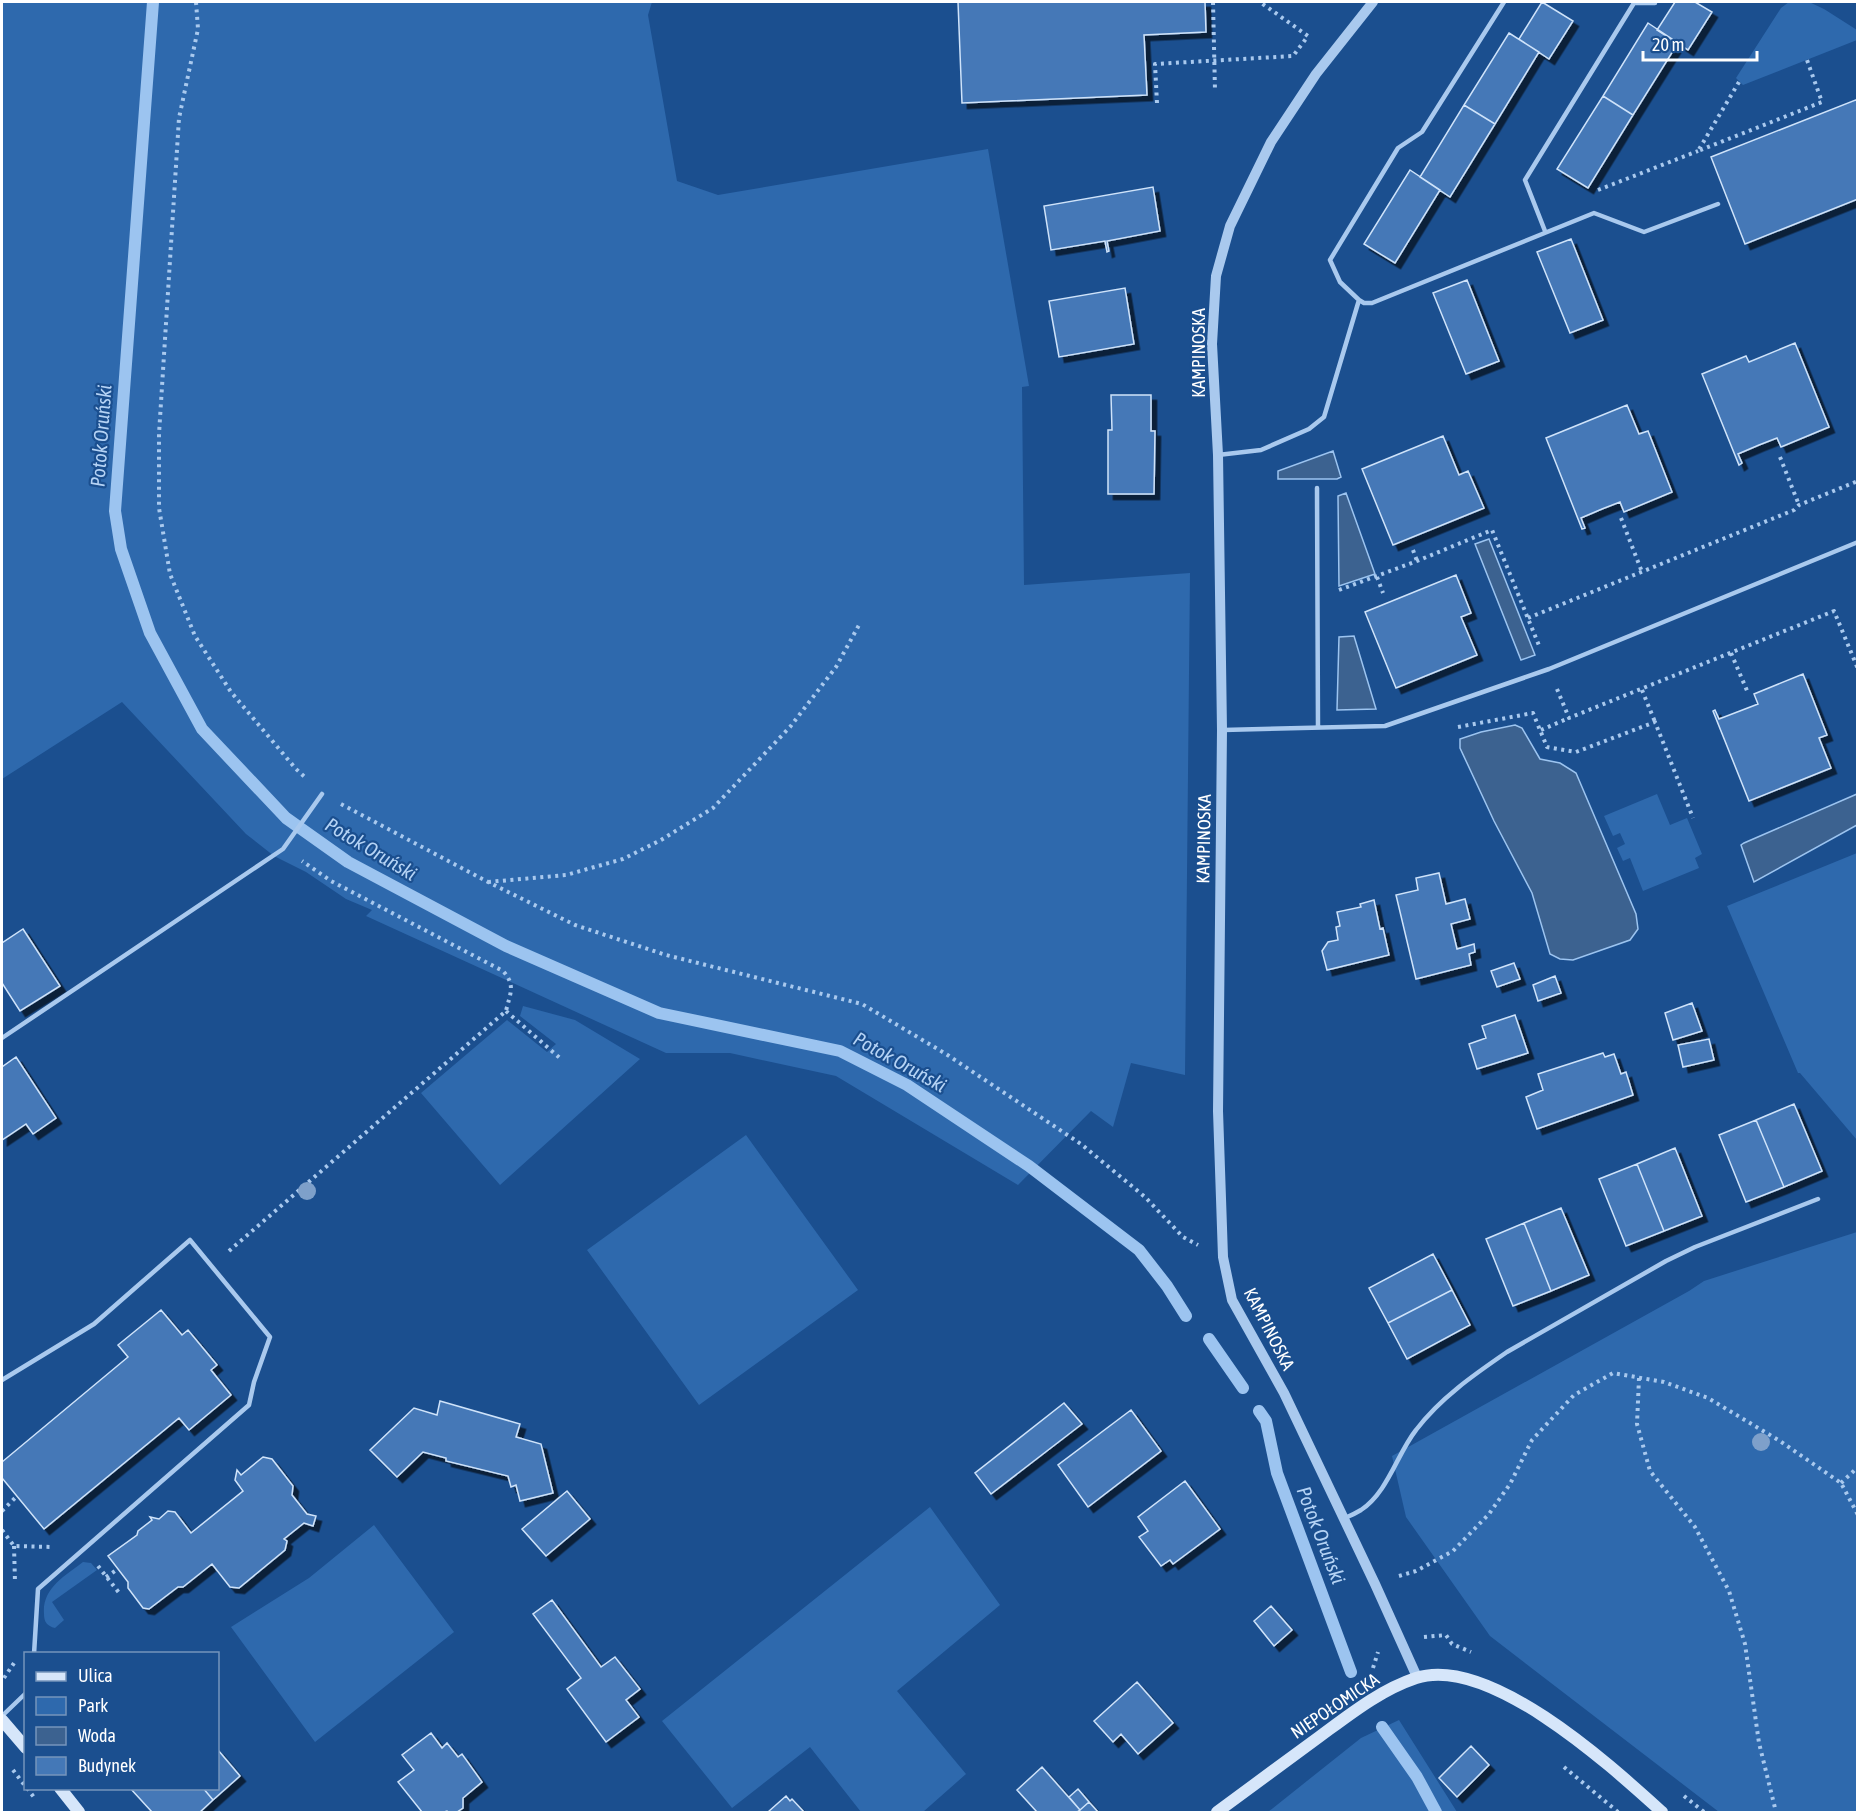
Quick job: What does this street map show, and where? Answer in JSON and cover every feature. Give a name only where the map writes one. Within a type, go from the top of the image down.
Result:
[{"type":"main road","name":"NIEPOŁOMICKA","points":[[1217,1812],[1381,1694],[1417,1677],[1434,1674],[1453,1675],[1503,1692],[1552,1721],[1662,1812]]},
{"type":"main road","points":[[2,1718],[24,1746]]},
{"type":"main road","points":[[62,1790],[80,1812]]},
{"type":"street","name":"KAMPINOSKA","points":[[1373,2],[1317,74],[1270,142],[1230,226],[1216,276],[1212,344],[1218,455],[1222,730],[1218,1111],[1223,1257],[1232,1300],[1284,1393],[1376,1584],[1417,1677]]},
{"type":"lane","points":[[1504,2],[1422,132],[1398,148],[1330,260],[1340,282],[1359,300],[1372,303],[1594,213],[1644,232],[1718,204]]},
{"type":"lane","points":[[1545,231],[1525,180],[1634,3],[1654,3]]},
{"type":"lane","points":[[1218,455],[1261,450],[1310,429],[1324,417],[1359,300]]},
{"type":"lane","points":[[1317,488],[1318,727]]},
{"type":"lane","points":[[1222,730],[1384,726],[1549,669],[1857,542]]},
{"type":"lane","points":[[2,1038],[285,846],[322,794]]},
{"type":"lane","points":[[1345,1518],[1362,1510],[1372,1500],[1415,1430],[1430,1414],[1475,1375],[1507,1352],[1695,1246],[1818,1199]]},
{"type":"lane","points":[[2,1380],[94,1324],[190,1240],[270,1337],[254,1382],[249,1405],[38,1589],[34,1652]]},
{"type":"lane","points":[[2,1718],[24,1695]]},
{"type":"path","points":[[196,2],[198,29],[179,118],[159,434],[159,508],[170,574],[195,636],[231,692],[296,769],[322,794],[488,882],[576,925],[666,955],[862,1004],[946,1054],[1082,1144],[1145,1197],[1183,1237],[1223,1257]]},
{"type":"path","points":[[1213,2],[1215,91]]},
{"type":"path","points":[[1157,103],[1155,64],[1293,56],[1308,36],[1260,2]]},
{"type":"path","points":[[1740,82],[1698,151],[1822,102],[1807,60]]},
{"type":"path","points":[[1780,457],[1799,505]]},
{"type":"path","points":[[1528,618],[1794,510],[1799,505],[1857,481]]},
{"type":"path","points":[[1621,518],[1642,572]]},
{"type":"path","points":[[1413,550],[1417,561]]},
{"type":"path","points":[[1377,577],[1383,593]]},
{"type":"path","points":[[488,882],[566,875],[623,859],[661,840],[713,808],[790,727],[836,667],[859,625]]},
{"type":"path","points":[[1731,653],[1748,693]]},
{"type":"path","points":[[1642,690],[1693,818]]},
{"type":"path","points":[[1541,730],[1569,718]]},
{"type":"path","points":[[1547,747],[1576,752],[1655,722]]},
{"type":"path","points":[[212,1266],[506,1011],[512,984],[503,971],[331,880],[285,846]]},
{"type":"path","points":[[506,1011],[561,1059]]},
{"type":"path","points":[[1376,1584],[1416,1571],[1453,1551],[1489,1514],[1510,1484],[1532,1440],[1574,1395],[1613,1373],[1664,1382],[1708,1398],[1780,1441],[1841,1483],[1857,1515]]},
{"type":"path","points":[[1639,1377],[1637,1424],[1650,1472],[1695,1527],[1729,1591],[1745,1644],[1759,1743],[1776,1812]]},
{"type":"path","points":[[1841,1483],[1857,1467]]},
{"type":"path","points":[[2,1511],[17,1496]]},
{"type":"path","points":[[2,1530],[14,1546],[85,1548]]},
{"type":"path","points":[[98,1566],[120,1594]]},
{"type":"path","points":[[106,1577],[118,1569]]},
{"type":"path","points":[[1564,1766],[1618,1812]]},
{"type":"green space","points":[[2,2],[652,2],[648,15],[677,181],[718,195],[988,149],[1029,386],[1022,387],[1024,585],[1190,573],[1185,1075],[1131,1063],[1113,1127],[1091,1111],[1018,1185],[836,1076],[730,1053],[666,1053],[366,916],[372,910],[346,899],[306,872],[274,856],[246,834],[122,702],[2,779]]},
{"type":"green space","points":[[1789,2],[1809,2],[1824,9],[1857,30],[1857,40],[1743,85],[1736,78],[1781,8]]},
{"type":"green space","points":[[1657,794],[1670,825],[1687,818],[1702,854],[1695,858],[1699,868],[1643,891],[1630,858],[1623,861],[1617,848],[1625,844],[1620,833],[1613,836],[1604,816]]},
{"type":"green space","points":[[1857,853],[1857,1140],[1798,1073],[1727,906]]},
{"type":"green space","points":[[523,1006],[575,1020],[640,1059],[500,1185],[421,1093],[507,1020],[547,1052],[556,1044],[520,1016]]},
{"type":"green space","points":[[746,1135],[858,1290],[699,1405],[587,1250]]},
{"type":"green space","points":[[1857,1232],[1857,1812],[1719,1812],[1490,1636],[1406,1517],[1392,1456],[1704,1281]]},
{"type":"green space","points":[[930,1507],[1000,1605],[897,1691],[966,1774],[923,1812],[861,1812],[810,1747],[732,1808],[662,1721]]},
{"type":"green space","points":[[374,1525],[454,1632],[315,1742],[231,1627],[309,1578]]},
{"type":"green space","points":[[83,1562],[91,1563],[97,1570],[52,1602],[64,1620],[55,1628],[50,1626],[44,1617],[47,1597],[62,1578]]},
{"type":"green space","points":[[1399,1720],[1457,1812],[1268,1812],[1361,1738]]},
{"type":"water","points":[[1333,451],[1341,477],[1337,479],[1278,479],[1278,471]]},
{"type":"water","points":[[1346,493],[1375,574],[1339,586],[1338,496]]},
{"type":"water","points":[[1489,539],[1535,655],[1521,660],[1475,544]]},
{"type":"water","points":[[1354,636],[1376,709],[1337,710],[1339,637]]},
{"type":"water","points":[[1515,725],[1522,728],[1540,759],[1560,763],[1576,773],[1636,914],[1638,929],[1630,940],[1573,960],[1560,959],[1550,954],[1532,893],[1494,821],[1460,748],[1460,739]]},
{"type":"water","points":[[1857,794],[1857,825],[1754,882],[1741,845]]},
{"type":"building","points":[[958,2],[1205,2],[1206,32],[1144,35],[1147,95],[962,103]]},
{"type":"building","points":[[1542,2],[1573,21],[1549,59],[1519,39]]},
{"type":"building","points":[[1675,2],[1695,2],[1712,12],[1688,50],[1657,30]]},
{"type":"building","points":[[1648,23],[1678,43],[1633,115],[1603,96]]},
{"type":"building","points":[[1509,33],[1539,52],[1495,124],[1464,105]]},
{"type":"building","points":[[1603,96],[1633,115],[1588,188],[1557,169]]},
{"type":"building","points":[[1858,99],[1858,199],[1745,244],[1711,157]]},
{"type":"building","points":[[1464,105],[1495,124],[1450,197],[1420,177]]},
{"type":"building","points":[[1410,170],[1440,190],[1395,263],[1364,244]]},
{"type":"building","points":[[1153,187],[1160,231],[1107,241],[1109,251],[1107,252],[1105,241],[1051,250],[1044,206]]},
{"type":"building","points":[[1571,239],[1603,320],[1570,333],[1537,252]]},
{"type":"building","points":[[1467,280],[1499,361],[1466,374],[1433,293]]},
{"type":"building","points":[[1125,288],[1134,344],[1059,357],[1049,301]]},
{"type":"building","points":[[1795,343],[1829,427],[1781,447],[1777,438],[1759,445],[1738,454],[1742,463],[1739,465],[1702,374],[1746,356],[1749,362]]},
{"type":"building","points":[[1111,395],[1151,395],[1151,431],[1155,431],[1154,494],[1108,494],[1108,430],[1112,430]]},
{"type":"building","points":[[1627,405],[1639,434],[1648,431],[1672,492],[1624,512],[1620,502],[1602,509],[1581,518],[1585,528],[1582,529],[1546,438]]},
{"type":"building","points":[[1443,436],[1459,475],[1468,471],[1484,508],[1393,545],[1362,469]]},
{"type":"building","points":[[1456,575],[1471,613],[1461,617],[1477,655],[1396,688],[1365,612]]},
{"type":"building","points":[[1803,674],[1827,735],[1819,738],[1831,768],[1749,801],[1713,711],[1715,710],[1719,719],[1758,704],[1754,694]]},
{"type":"building","points":[[1439,873],[1446,904],[1465,899],[1470,919],[1451,924],[1457,949],[1474,944],[1475,952],[1469,954],[1471,965],[1416,979],[1396,895],[1418,890],[1416,878]]},
{"type":"building","points":[[1374,900],[1380,929],[1383,928],[1389,955],[1327,970],[1322,951],[1328,942],[1338,940],[1336,927],[1340,926],[1337,912],[1361,907],[1360,904]]},
{"type":"building","points":[[23,929],[60,986],[20,1011],[2,983],[2,943]]},
{"type":"building","points":[[1514,963],[1520,979],[1497,987],[1491,971]]},
{"type":"building","points":[[1555,976],[1561,993],[1538,1001],[1533,985]]},
{"type":"building","points":[[1692,1003],[1702,1031],[1673,1040],[1665,1013]]},
{"type":"building","points":[[1515,1015],[1528,1053],[1477,1069],[1469,1044],[1486,1038],[1482,1026]]},
{"type":"building","points":[[1709,1039],[1714,1060],[1683,1067],[1678,1045]]},
{"type":"building","points":[[1603,1053],[1605,1057],[1614,1054],[1621,1074],[1626,1072],[1633,1095],[1537,1129],[1526,1097],[1543,1090],[1538,1074]]},
{"type":"building","points":[[16,1057],[56,1118],[33,1134],[26,1124],[2,1140],[2,1067]]},
{"type":"building","points":[[1794,1104],[1822,1171],[1784,1187],[1756,1120]]},
{"type":"building","points":[[1756,1120],[1784,1187],[1746,1202],[1719,1135]]},
{"type":"building","points":[[1675,1148],[1702,1216],[1664,1231],[1637,1164]]},
{"type":"building","points":[[1637,1164],[1664,1231],[1626,1246],[1599,1179]]},
{"type":"building","points":[[1561,1208],[1589,1275],[1551,1291],[1524,1223]]},
{"type":"building","points":[[1524,1223],[1551,1291],[1513,1306],[1486,1239]]},
{"type":"building","points":[[1433,1254],[1452,1290],[1388,1323],[1369,1288]]},
{"type":"building","points":[[1452,1290],[1470,1325],[1407,1359],[1388,1323]]},
{"type":"building","points":[[161,1310],[182,1335],[188,1330],[217,1365],[211,1370],[231,1395],[189,1430],[179,1418],[44,1529],[2,1478],[2,1462],[128,1357],[118,1345]]},
{"type":"building","points":[[440,1401],[520,1424],[516,1437],[541,1444],[553,1493],[520,1501],[516,1485],[511,1487],[508,1476],[446,1461],[446,1458],[423,1452],[397,1477],[370,1450],[414,1408],[437,1415]]},
{"type":"building","points":[[1064,1403],[1082,1424],[991,1494],[975,1473]]},
{"type":"building","points":[[1131,1410],[1161,1451],[1088,1507],[1058,1465]]},
{"type":"building","points":[[263,1457],[272,1459],[293,1486],[292,1495],[307,1514],[316,1516],[313,1526],[304,1523],[284,1539],[287,1541],[285,1550],[239,1588],[230,1587],[212,1564],[183,1587],[178,1587],[149,1609],[143,1608],[128,1588],[128,1582],[108,1556],[137,1535],[138,1531],[152,1520],[150,1517],[159,1519],[168,1511],[175,1512],[191,1533],[243,1491],[235,1480],[237,1470],[241,1475]]},
{"type":"building","points":[[1185,1481],[1220,1529],[1173,1564],[1170,1560],[1161,1566],[1139,1537],[1148,1531],[1138,1517]]},
{"type":"building","points":[[567,1491],[590,1519],[546,1556],[522,1529]]},
{"type":"building","points":[[552,1600],[601,1667],[615,1657],[640,1689],[626,1700],[639,1717],[606,1742],[567,1689],[581,1678],[533,1614]]},
{"type":"building","points":[[1271,1606],[1292,1630],[1274,1646],[1254,1621]]},
{"type":"building","points":[[1137,1682],[1173,1723],[1138,1754],[1121,1734],[1113,1742],[1094,1721]]},
{"type":"building","points":[[431,1733],[442,1748],[447,1743],[458,1757],[462,1754],[482,1782],[463,1798],[463,1808],[457,1812],[422,1812],[398,1782],[414,1770],[402,1755]]},
{"type":"building","points":[[1471,1746],[1489,1765],[1457,1797],[1439,1778]]},
{"type":"building","points":[[219,1751],[240,1776],[213,1800],[205,1790],[219,1790]]},
{"type":"building","points":[[1042,1767],[1080,1810],[1077,1812],[1037,1812],[1017,1790]]},
{"type":"building","points":[[1078,1789],[1089,1802],[1080,1810],[1069,1797]]},
{"type":"building","points":[[132,1790],[205,1790],[213,1800],[200,1812],[152,1812]]},
{"type":"building","points":[[786,1796],[804,1812],[768,1812]]},
{"type":"building","points":[[1089,1802],[1098,1812],[1077,1812],[1080,1810]]},
{"type":"waterway","name":"Potok Oruński","points":[[153,2],[115,511],[121,549],[150,633],[202,729],[286,818],[348,862],[506,946],[659,1013],[840,1051],[907,1085],[1029,1166],[1139,1250],[1167,1286],[1186,1316]]},
{"type":"waterway","name":"Potok Oruński","points":[[1209,1339],[1243,1388]]},
{"type":"waterway","name":"Potok Oruński","points":[[1259,1411],[1266,1421],[1277,1473],[1351,1672]]},
{"type":"waterway","name":"Potok Oruński","points":[[1382,1727],[1417,1777],[1436,1812]]}]
